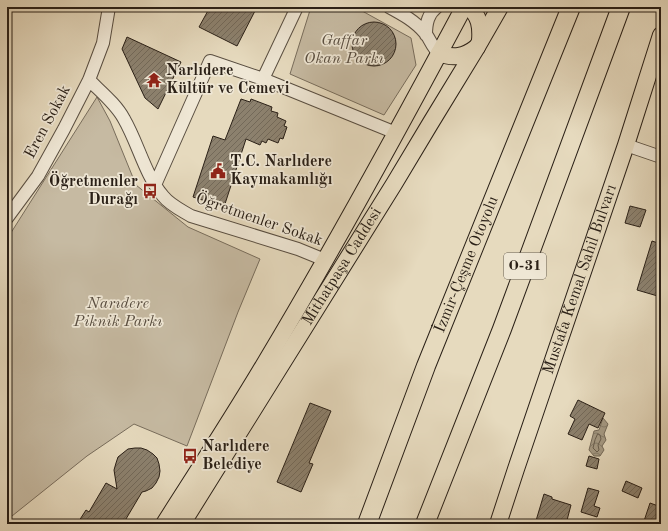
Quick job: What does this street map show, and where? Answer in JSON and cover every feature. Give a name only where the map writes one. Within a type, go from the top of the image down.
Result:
[{"type":"highway","name":"İzmir-Çeşme Otoyolu","points":[[367,524],[426,366],[571,7]]},
{"type":"highway","name":"O-31","points":[[425,524],[502,329],[621,7]]},
{"type":"highway","points":[[433,524],[502,329]]},
{"type":"main road","name":"Mithatpaşa Caddesi","points":[[164,524],[261,371],[396,133],[464,7]]},
{"type":"main road","points":[[439,53],[454,57],[469,53],[478,44],[481,32],[480,25],[477,16],[468,7]]},
{"type":"main road","name":"Mithatpaşa Caddesi","points":[[182,524],[394,184],[500,7]]},
{"type":"main road","name":"Mustafa Kemal Sahil Bulvarı","points":[[498,524],[626,145],[661,35]]},
{"type":"street","points":[[89,80],[103,43],[109,7]]},
{"type":"street","points":[[263,79],[297,7]]},
{"type":"street","points":[[389,7],[421,28],[433,48],[439,53]]},
{"type":"street","points":[[426,35],[428,18],[438,7]]},
{"type":"street","points":[[155,184],[210,61],[263,79],[396,133]]},
{"type":"street","name":"Öğretmenler Sokak","points":[[89,80],[117,108],[124,119],[155,184],[164,197],[178,209],[190,216],[298,249],[325,260]]},
{"type":"street","name":"Eren Sokak","points":[[7,218],[38,176],[89,80]]},
{"type":"street","points":[[626,145],[661,157]]},
{"type":"green space","name":"Gaffar Okan Parkı","points":[[311,7],[355,7],[411,38],[416,65],[384,115],[290,74]]},
{"type":"green space","name":"Narıdere Piknik Parkı","points":[[97,97],[110,121],[136,185],[188,227],[260,259],[238,312],[187,446],[134,424],[87,456],[7,520],[7,239]]},
{"type":"water","points":[[603,418],[608,424],[604,434],[606,440],[602,446],[604,450],[600,456],[594,456],[589,450],[594,431],[599,430]]},
{"type":"building","points":[[210,7],[257,7],[237,46],[199,27]]},
{"type":"building","points":[[370,22],[378,22],[390,28],[396,40],[396,48],[390,60],[378,66],[370,66],[358,60],[352,48],[352,40],[358,28]]},
{"type":"building","name":"Narlıdere Kültür ve Cemevi","points":[[127,37],[181,62],[158,109],[145,98],[122,49]]},
{"type":"building","points":[[241,99],[250,102],[251,99],[272,107],[271,111],[278,113],[277,117],[286,121],[284,126],[287,127],[283,139],[280,138],[278,143],[268,139],[266,143],[262,141],[260,145],[246,139],[224,207],[193,197],[213,136],[225,140]]},
{"type":"building","points":[[630,206],[646,210],[640,227],[625,223]]},
{"type":"building","points":[[652,241],[661,244],[661,297],[637,290]]},
{"type":"building","points":[[578,400],[605,413],[598,428],[589,424],[582,440],[568,434],[575,419],[570,416]]},
{"type":"building","points":[[310,403],[331,411],[309,463],[313,464],[301,492],[277,482]]},
{"type":"building","points":[[135,448],[147,450],[157,458],[160,471],[156,483],[152,488],[142,492],[123,524],[77,524],[86,510],[89,512],[106,483],[117,489],[114,470],[118,457],[128,449]]},
{"type":"building","points":[[589,456],[599,459],[597,469],[586,466]]},
{"type":"building","points":[[626,481],[642,488],[638,498],[622,491]]},
{"type":"building","points":[[588,488],[599,491],[594,506],[600,508],[597,517],[581,512]]},
{"type":"building","points":[[544,494],[552,497],[552,499],[571,505],[566,524],[535,524]]},
{"type":"building","points":[[650,503],[661,507],[661,524],[643,524]]},
{"type":"place","name":"Narlıdere Kültür ve Cemevi","points":[[154,80]]},
{"type":"place","name":"T.C. Narlıdere Kaymakamlığı","points":[[218,171]]},
{"type":"place","name":"Öğretmenler Durağı","points":[[150,191]]},
{"type":"place","name":"Narlıdere Belediye","points":[[190,456]]}]
